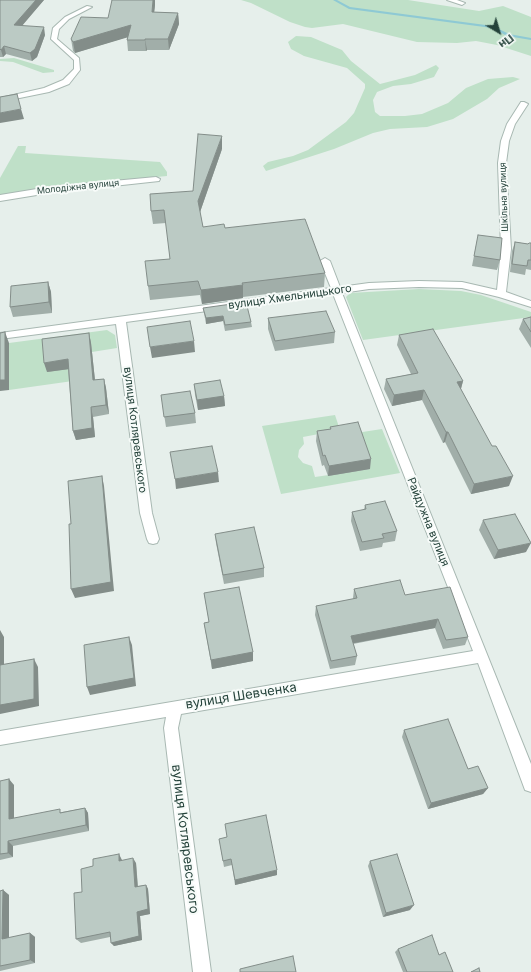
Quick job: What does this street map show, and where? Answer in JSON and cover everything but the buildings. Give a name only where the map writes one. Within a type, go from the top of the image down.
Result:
[{"type":"street","points":[[450,0],[462,3]]},
{"type":"street","points":[[0,100],[46,90],[66,82],[78,69],[77,59],[54,39],[56,28],[67,18],[89,7]]},
{"type":"street","name":"Шкільна вулиця","points":[[501,294],[506,249],[502,163],[505,141],[511,124],[524,104]]},
{"type":"street","name":"Молодіжна вулиця","points":[[0,198],[49,190],[156,179]]},
{"type":"street","name":"Райдужна вулиця","points":[[324,261],[482,656],[531,784]]},
{"type":"street","name":"вулиця Хмельницького","points":[[0,336],[369,286],[419,284],[462,285],[501,294],[531,304]]},
{"type":"street","name":"вулиця Котляревського","points":[[121,320],[146,513],[153,539]]},
{"type":"street","name":"вулиця Шевченка","points":[[0,738],[175,707],[482,656]]},
{"type":"street","name":"вулиця Котляревського","points":[[175,707],[170,728],[202,972]]},
{"type":"green space","points":[[241,0],[408,0],[479,11],[503,6],[531,17],[531,56],[497,45],[476,41],[457,43],[417,42],[343,24],[312,28],[305,27],[290,22],[251,3]]},
{"type":"green space","points":[[296,36],[311,37],[342,50],[351,61],[380,84],[415,75],[436,65],[439,68],[434,77],[411,84],[393,86],[377,92],[373,100],[375,112],[380,116],[422,114],[448,103],[466,88],[488,79],[513,77],[520,79],[499,88],[487,99],[453,119],[427,127],[390,129],[373,133],[334,149],[266,171],[263,166],[268,162],[293,156],[308,150],[346,122],[354,113],[365,88],[365,84],[347,68],[304,56],[291,49],[288,42]]},
{"type":"green space","points":[[14,58],[54,70],[54,72],[43,73],[13,62],[0,61],[0,59]]},
{"type":"green space","points":[[18,146],[26,146],[25,153],[160,162],[167,172],[167,176],[49,187],[0,195],[0,178]]},
{"type":"green space","points":[[419,289],[461,291],[481,295],[531,312],[531,317],[363,340],[346,297],[350,293]]},
{"type":"green space","points":[[107,330],[115,335],[117,348],[92,352],[94,378],[9,390],[9,343]]},
{"type":"green space","points":[[335,415],[340,430],[303,437],[304,444],[299,450],[298,457],[303,463],[312,466],[315,477],[370,469],[356,433],[382,429],[400,473],[281,494],[262,426]]},
{"type":"waterway","points":[[335,0],[349,8],[493,27],[508,35],[531,39]]}]
